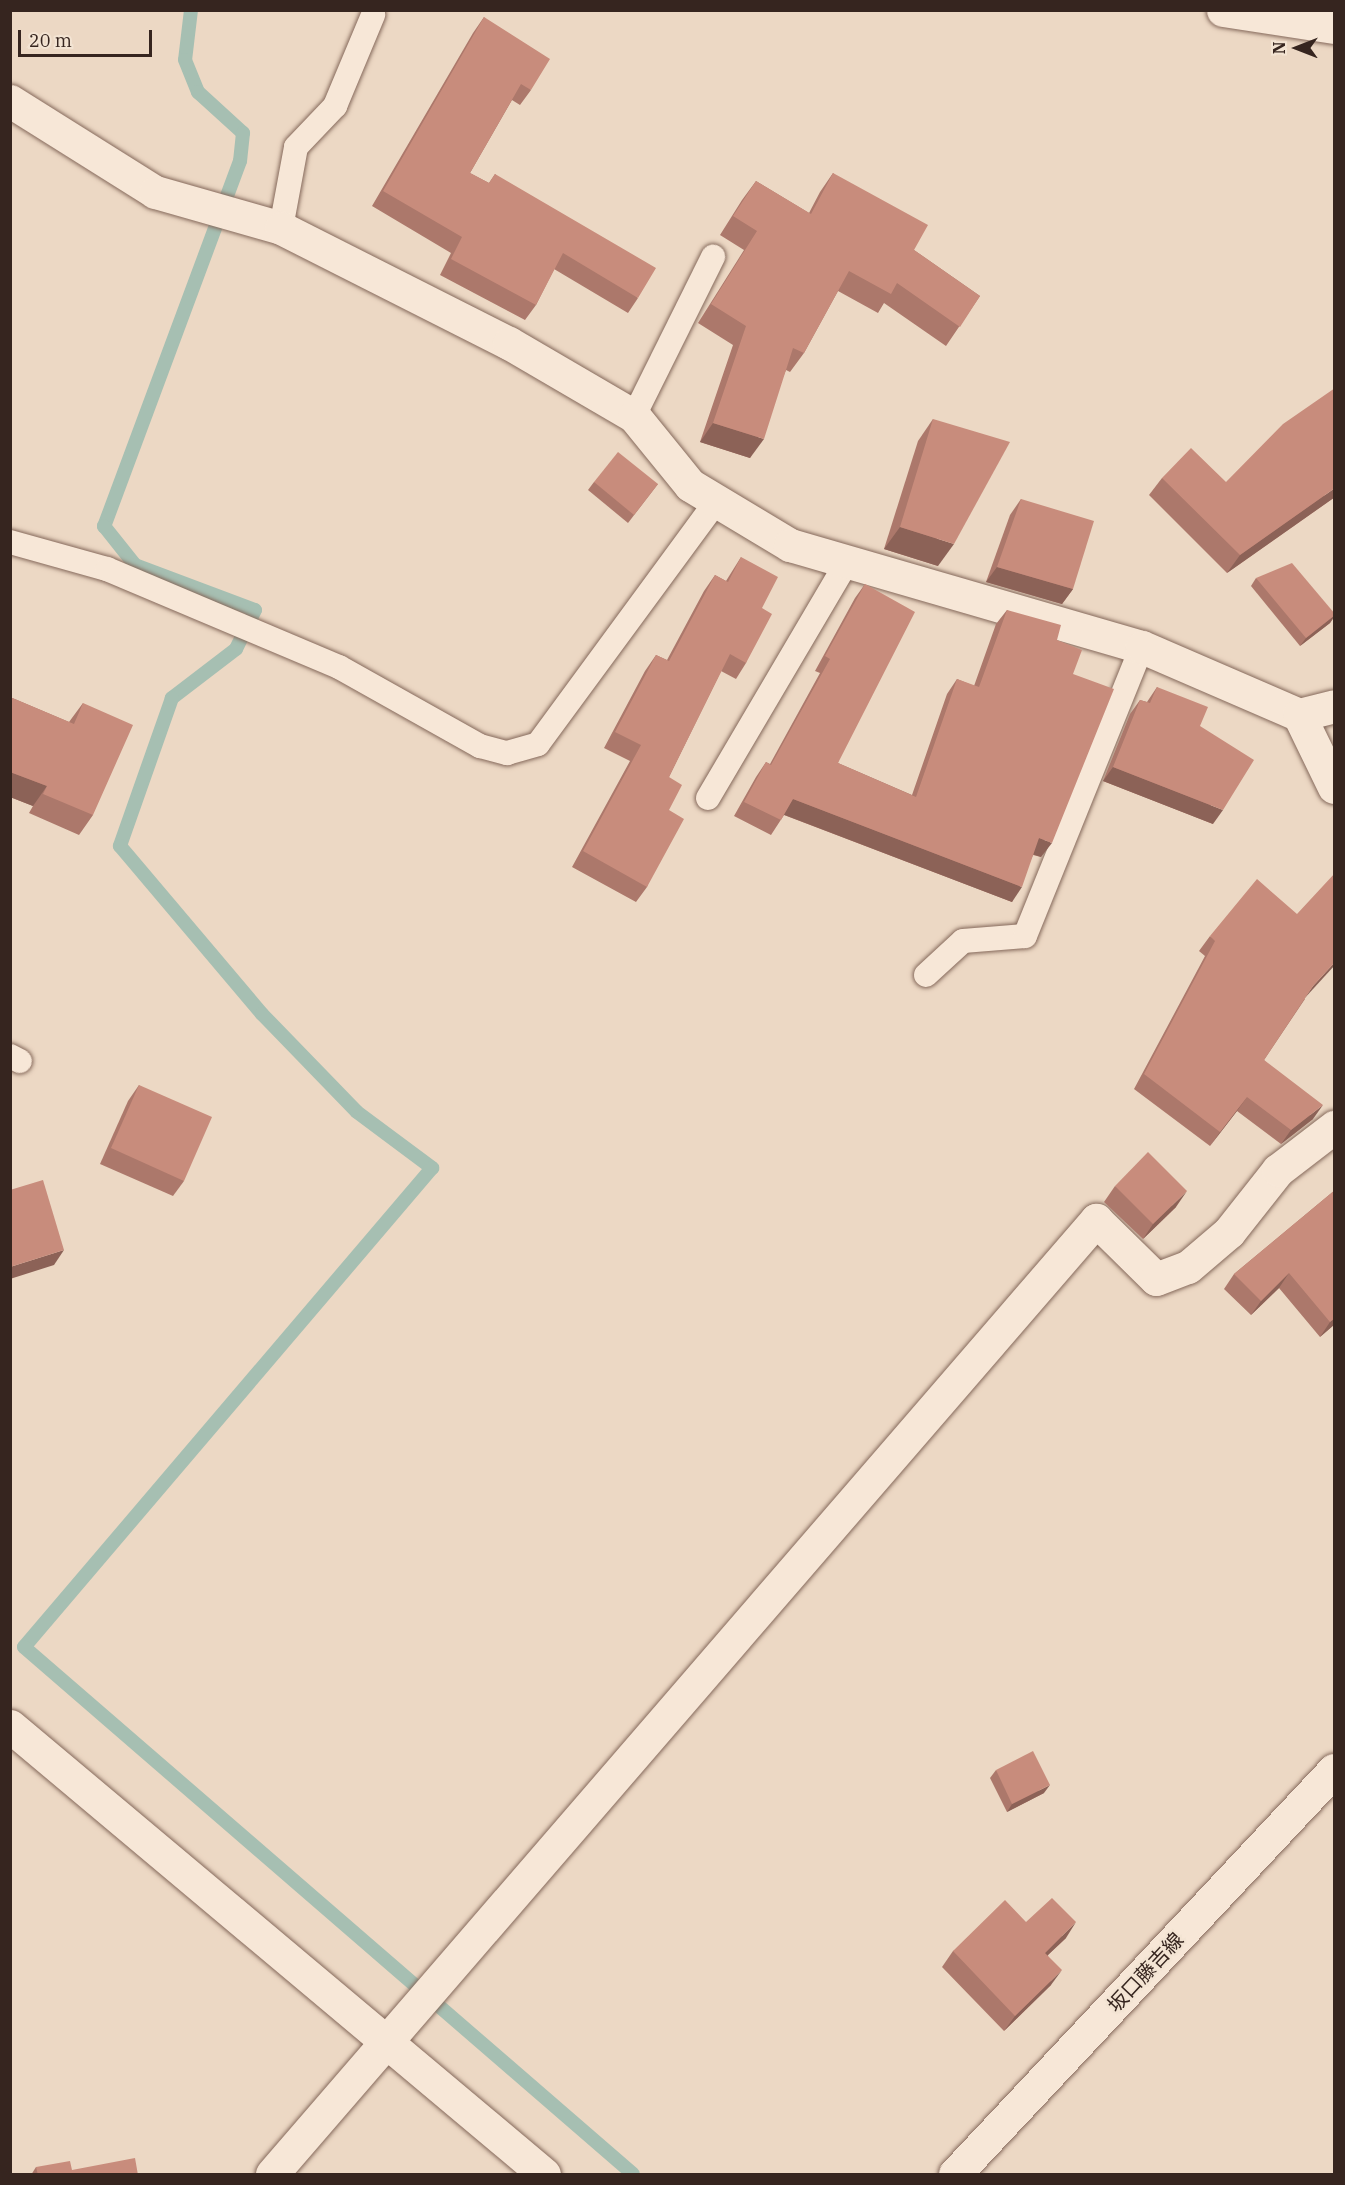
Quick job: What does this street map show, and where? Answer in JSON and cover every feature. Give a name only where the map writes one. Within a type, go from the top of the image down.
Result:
[{"type":"street","points":[[1223,10],[1335,27]]},
{"type":"street","points":[[10,101],[155,192],[281,228],[509,343],[633,416],[690,485],[715,503],[790,545],[846,564],[1142,647],[1299,715],[1335,706]]},
{"type":"street","points":[[1299,715],[1335,787]]},
{"type":"street","points":[[272,2175],[1096,1220],[1156,1280],[1188,1267],[1229,1232],[1278,1170],[1335,1127]]},
{"type":"street","points":[[10,1726],[384,2044],[544,2175]]},
{"type":"street","name":"坂口藤吉線","points":[[955,2175],[1335,1770]]},
{"type":"lane","points":[[281,228],[296,147],[335,106],[373,15]]},
{"type":"lane","points":[[633,416],[713,257]]},
{"type":"lane","points":[[10,542],[107,569],[318,658],[480,746],[507,753],[538,744],[715,503]]},
{"type":"lane","points":[[708,798],[846,564]]},
{"type":"lane","points":[[926,975],[963,941],[1025,936],[1142,647]]},
{"type":"building","points":[[484,17],[550,59],[531,90],[521,84],[470,173],[489,183],[495,174],[656,268],[638,298],[563,253],[536,305],[451,259],[462,237],[383,191]]},
{"type":"building","points":[[833,173],[928,225],[914,250],[980,296],[960,327],[897,283],[891,294],[849,271],[804,353],[793,348],[764,439],[713,423],[746,326],[711,304],[757,231],[733,216],[756,181],[811,214]]},
{"type":"building","points":[[1335,388],[1335,488],[1240,555],[1162,478],[1191,448],[1226,482],[1283,424]]},
{"type":"building","points":[[933,419],[1010,442],[954,544],[900,527]]},
{"type":"building","points":[[618,452],[658,484],[634,515],[594,482]]},
{"type":"building","points":[[1021,499],[1094,521],[1073,589],[997,567]]},
{"type":"building","points":[[741,557],[778,577],[762,608],[772,614],[746,663],[730,654],[669,777],[682,785],[669,810],[684,819],[647,887],[583,851],[641,745],[615,732],[656,655],[669,661],[715,575],[728,582]]},
{"type":"building","points":[[1292,563],[1335,614],[1306,638],[1256,578]]},
{"type":"building","points":[[865,584],[915,612],[838,763],[916,797],[957,679],[979,687],[1007,610],[1061,625],[1057,640],[1082,650],[1073,674],[1114,689],[1052,843],[1039,838],[1022,887],[793,799],[781,820],[744,802],[766,762],[771,765],[830,659],[825,656]]},
{"type":"building","points":[[1157,687],[1208,707],[1200,726],[1254,760],[1223,810],[1113,767],[1140,700],[1150,703]]},
{"type":"building","points":[[10,697],[74,724],[83,703],[133,725],[93,815],[43,794],[47,786],[10,772]]},
{"type":"building","points":[[1335,873],[1335,962],[1313,986],[1264,1060],[1323,1105],[1291,1130],[1247,1097],[1220,1132],[1144,1074],[1215,941],[1210,936],[1257,879],[1297,914]]},
{"type":"building","points":[[139,1085],[212,1117],[184,1181],[111,1148]]},
{"type":"building","points":[[1148,1152],[1187,1191],[1153,1224],[1115,1186]]},
{"type":"building","points":[[43,1180],[64,1250],[10,1267],[10,1190]]},
{"type":"building","points":[[1335,1190],[1335,1318],[1330,1322],[1289,1273],[1261,1301],[1234,1274]]},
{"type":"building","points":[[1033,1751],[1050,1785],[1012,1804],[996,1770]]},
{"type":"building","points":[[1052,1898],[1076,1922],[1045,1953],[1062,1970],[1015,2016],[953,1951],[1005,1900],[1026,1922]]},
{"type":"building","points":[[135,2158],[138,2175],[38,2175],[36,2167],[70,2161],[72,2170]]},
{"type":"waterway","points":[[191,10],[185,60],[198,92],[243,133],[240,161],[104,526],[135,565],[255,610],[236,649],[172,698],[120,846],[262,1014],[357,1112],[432,1168],[24,1647],[633,2174]]}]
